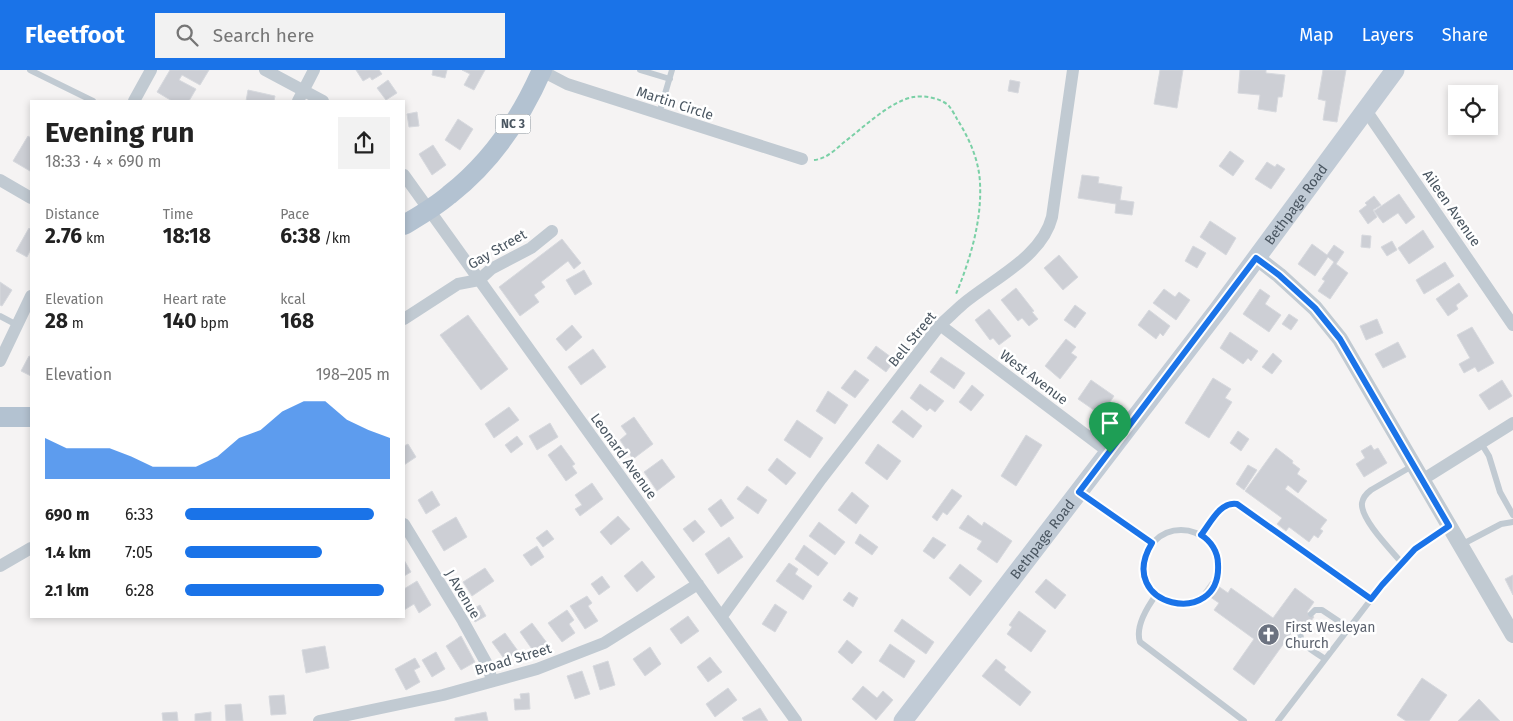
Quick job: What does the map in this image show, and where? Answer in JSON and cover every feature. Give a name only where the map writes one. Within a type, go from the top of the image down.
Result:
[{"type":"main road","name":"NC 3","points":[[405,224],[448,196],[481,166],[510,129],[529,100],[541,70]]},
{"type":"main road","name":"Bethpage Road","points":[[903,721],[1110,453],[1395,70]]},
{"type":"main road","points":[[0,417],[30,417]]},
{"type":"street","points":[[135,100],[151,70]]},
{"type":"street","points":[[265,70],[301,96],[319,100]]},
{"type":"street","points":[[301,96],[314,70]]},
{"type":"street","name":"Martin Circle","points":[[541,70],[567,84],[802,159]]},
{"type":"street","name":"Bell Street","points":[[722,616],[821,479],[940,326],[963,304],[1034,249],[1044,238],[1052,217],[1073,70]]},
{"type":"street","name":"Aileen Avenue","points":[[1365,109],[1513,325]]},
{"type":"street","points":[[405,176],[428,209]]},
{"type":"street","points":[[0,180],[30,197]]},
{"type":"street","name":"Leonard Avenue","points":[[428,209],[796,721]]},
{"type":"street","name":"Gay Street","points":[[405,318],[458,284],[479,280],[491,269],[531,248],[552,231]]},
{"type":"street","points":[[1256,258],[1279,275],[1315,308],[1340,339],[1513,635]]},
{"type":"street","points":[[0,361],[30,298]]},
{"type":"street","name":"West Avenue","points":[[940,326],[1110,453]]},
{"type":"street","points":[[1422,480],[1513,423]]},
{"type":"street","name":"J Avenue","points":[[405,526],[484,659],[491,673],[492,681]]},
{"type":"street","points":[[0,566],[30,549]]},
{"type":"street","name":"Broad Street","points":[[319,721],[443,695],[537,670],[604,643],[698,584]]},
{"type":"lane","points":[[30,70],[91,100]]},
{"type":"lane","points":[[640,70],[670,79]]},
{"type":"lane","points":[[659,114],[672,70]]},
{"type":"lane","points":[[0,316],[17,325]]},
{"type":"lane","points":[[1481,443],[1489,456],[1500,492],[1513,515]]},
{"type":"lane","points":[[1402,563],[1371,525],[1362,509],[1362,504],[1366,494],[1414,465]]},
{"type":"lane","points":[[1079,492],[1152,543]]},
{"type":"lane","points":[[1201,535],[1222,508],[1229,503],[1237,504],[1371,599]]},
{"type":"lane","points":[[1460,546],[1501,524],[1513,522]]},
{"type":"lane","points":[[1278,721],[1371,599],[1402,563],[1415,549],[1449,526]]},
{"type":"lane","points":[[1184,529],[1201,535],[1214,548],[1218,559],[1219,571],[1216,583],[1209,593],[1190,604],[1179,605],[1169,603],[1156,594],[1147,582],[1144,562],[1147,552],[1152,543],[1161,535],[1172,530],[1184,529]]},
{"type":"lane","points":[[1156,594],[1143,618],[1140,642],[1244,721]]},
{"type":"lane","points":[[1311,614],[1315,610],[1322,610],[1349,628]]},
{"type":"lane","points":[[1301,628],[1299,636],[1301,641],[1325,659]]},
{"type":"path","points":[[802,159],[818,160],[828,155],[890,107],[912,97],[925,97],[949,106],[966,134],[976,158],[980,183],[973,244],[965,273],[955,296]]},
{"type":"building","points":[[170,70],[209,70],[200,85],[182,75],[179,80],[196,89],[190,100],[170,100],[157,92]]},
{"type":"building","points":[[356,70],[379,70],[382,74],[372,80],[370,77],[363,81]]},
{"type":"building","points":[[433,70],[447,70],[445,78],[432,75]]},
{"type":"building","points":[[462,70],[485,70],[474,90],[464,85],[470,74]]},
{"type":"building","points":[[1160,70],[1183,70],[1177,108],[1154,104]]},
{"type":"building","points":[[1240,70],[1266,70],[1266,73],[1285,75],[1282,97],[1278,97],[1276,112],[1258,109],[1260,95],[1238,93]]},
{"type":"building","points":[[1323,70],[1346,70],[1337,122],[1323,120],[1326,101],[1318,99]]},
{"type":"building","points":[[388,80],[397,93],[386,100],[377,88]]},
{"type":"building","points":[[1010,80],[1020,82],[1018,93],[1008,91]]},
{"type":"building","points":[[248,90],[275,96],[274,100],[246,100]]},
{"type":"building","points":[[417,112],[419,126],[409,127],[407,114]]},
{"type":"building","points":[[458,119],[473,129],[460,150],[445,140]]},
{"type":"building","points":[[28,136],[30,137],[30,171],[13,161]]},
{"type":"building","points":[[433,145],[446,165],[432,175],[419,154]]},
{"type":"building","points":[[1230,151],[1244,161],[1233,176],[1219,166]]},
{"type":"building","points":[[1267,162],[1275,167],[1277,164],[1285,169],[1271,189],[1255,179]]},
{"type":"building","points":[[1082,175],[1099,177],[1098,183],[1122,187],[1120,200],[1134,202],[1132,215],[1115,213],[1116,204],[1078,198]]},
{"type":"building","points":[[1399,194],[1415,217],[1406,224],[1398,213],[1383,223],[1374,211]]},
{"type":"building","points":[[1374,196],[1381,205],[1373,210],[1377,217],[1368,224],[1359,211]]},
{"type":"building","points":[[1210,221],[1236,238],[1226,255],[1200,237]]},
{"type":"building","points":[[29,228],[30,251],[27,257],[16,251]]},
{"type":"building","points":[[1423,230],[1434,247],[1409,264],[1398,248]]},
{"type":"building","points":[[1362,235],[1371,236],[1370,248],[1361,247]]},
{"type":"building","points":[[562,239],[581,263],[574,269],[568,261],[541,282],[545,287],[534,295],[539,302],[520,316],[499,287]]},
{"type":"building","points":[[1392,241],[1397,250],[1387,256],[1381,247]]},
{"type":"building","points":[[1312,244],[1327,255],[1334,245],[1344,252],[1336,264],[1348,273],[1330,299],[1318,291],[1325,281],[1322,279],[1334,262],[1328,257],[1315,276],[1298,264]]},
{"type":"building","points":[[1193,246],[1206,253],[1197,268],[1185,261]]},
{"type":"building","points":[[1059,255],[1078,277],[1063,290],[1044,268]]},
{"type":"building","points":[[1445,262],[1454,276],[1424,294],[1416,280]]},
{"type":"building","points":[[584,270],[592,284],[575,295],[566,280]]},
{"type":"building","points":[[0,282],[12,290],[2,306],[0,305]]},
{"type":"building","points":[[1459,283],[1468,296],[1456,305],[1458,309],[1448,316],[1436,299]]},
{"type":"building","points":[[1016,288],[1038,319],[1029,326],[1022,318],[1018,321],[1001,300]]},
{"type":"building","points":[[1164,289],[1175,297],[1179,292],[1190,300],[1176,320],[1153,303]]},
{"type":"building","points":[[1260,289],[1270,296],[1265,304],[1281,315],[1269,332],[1243,314]]},
{"type":"building","points":[[1075,305],[1086,313],[1075,328],[1064,320]]},
{"type":"building","points":[[989,309],[1011,336],[999,345],[993,338],[990,340],[975,320]]},
{"type":"building","points":[[1149,310],[1170,326],[1163,336],[1160,333],[1156,339],[1138,325]]},
{"type":"building","points":[[1289,314],[1298,320],[1291,330],[1282,324]]},
{"type":"building","points":[[468,315],[508,369],[481,390],[440,335]]},
{"type":"building","points":[[1377,319],[1383,333],[1366,340],[1360,326]]},
{"type":"building","points":[[572,325],[582,337],[566,351],[556,339]]},
{"type":"building","points":[[1472,327],[1494,363],[1478,372],[1475,367],[1464,373],[1459,364],[1470,358],[1457,335]]},
{"type":"building","points":[[1230,332],[1258,351],[1251,361],[1248,358],[1243,364],[1220,348]]},
{"type":"building","points":[[1066,339],[1076,347],[1071,353],[1077,357],[1060,379],[1045,366]]},
{"type":"building","points":[[1398,342],[1406,357],[1383,368],[1375,354]]},
{"type":"building","points":[[876,346],[895,360],[886,372],[867,358]]},
{"type":"building","points":[[593,349],[606,367],[581,385],[568,367]]},
{"type":"building","points":[[1273,353],[1282,361],[1272,374],[1262,367]]},
{"type":"building","points":[[29,356],[30,356],[30,376],[21,371]]},
{"type":"building","points":[[941,357],[965,373],[954,389],[930,372]]},
{"type":"building","points":[[855,370],[869,380],[855,398],[841,388]]},
{"type":"building","points":[[1213,378],[1231,389],[1225,398],[1232,402],[1209,438],[1185,423]]},
{"type":"building","points":[[1091,380],[1114,396],[1101,415],[1078,399]]},
{"type":"building","points":[[1502,380],[1512,396],[1489,410],[1479,395]]},
{"type":"building","points":[[920,384],[944,401],[935,412],[930,408],[927,411],[910,398]]},
{"type":"building","points":[[972,385],[984,395],[971,411],[959,402]]},
{"type":"building","points":[[828,391],[848,405],[835,424],[816,411]]},
{"type":"building","points":[[509,407],[519,420],[494,438],[485,424]]},
{"type":"building","points":[[902,410],[922,426],[913,438],[892,422]]},
{"type":"building","points":[[634,417],[653,444],[633,459],[620,440],[627,434],[621,426]]},
{"type":"building","points":[[797,420],[823,438],[810,458],[784,440]]},
{"type":"building","points":[[550,423],[558,437],[537,450],[529,436]]},
{"type":"building","points":[[1238,431],[1249,439],[1241,451],[1230,443]]},
{"type":"building","points":[[1026,435],[1042,445],[1016,486],[1001,476]]},
{"type":"building","points":[[517,436],[523,444],[511,453],[505,445]]},
{"type":"building","points":[[408,444],[416,457],[405,464],[405,446]]},
{"type":"building","points":[[878,444],[901,461],[887,480],[865,463]]},
{"type":"building","points":[[561,445],[575,464],[572,466],[577,473],[566,481],[548,455]]},
{"type":"building","points":[[1371,445],[1374,450],[1378,448],[1387,463],[1364,477],[1356,464],[1365,458],[1361,451]]},
{"type":"building","points":[[1276,448],[1293,461],[1292,463],[1300,469],[1297,474],[1307,481],[1298,493],[1288,485],[1285,489],[1327,520],[1320,529],[1323,531],[1318,538],[1314,535],[1309,542],[1289,527],[1286,531],[1277,524],[1282,518],[1245,491]]},
{"type":"building","points":[[777,458],[796,473],[786,485],[768,470]]},
{"type":"building","points":[[662,459],[675,477],[657,491],[644,472]]},
{"type":"building","points":[[1248,465],[1257,470],[1244,490],[1236,484]]},
{"type":"building","points":[[592,483],[603,499],[580,516],[575,509],[582,505],[575,495]]},
{"type":"building","points":[[747,486],[767,500],[758,514],[737,499]]},
{"type":"building","points":[[952,489],[962,496],[947,515],[943,512],[937,521],[932,517]]},
{"type":"building","points":[[432,491],[440,505],[426,514],[418,500]]},
{"type":"building","points":[[852,492],[869,506],[856,524],[838,510]]},
{"type":"building","points":[[721,499],[734,518],[721,527],[708,509]]},
{"type":"building","points":[[968,515],[982,526],[984,522],[1012,541],[997,563],[977,549],[982,541],[959,528]]},
{"type":"building","points":[[618,516],[630,529],[611,545],[600,532]]},
{"type":"building","points":[[456,517],[467,537],[444,551],[432,531]]},
{"type":"building","points":[[695,520],[705,532],[693,542],[683,529]]},
{"type":"building","points":[[819,522],[845,542],[835,555],[809,536]]},
{"type":"building","points":[[547,530],[554,539],[543,547],[536,538]]},
{"type":"building","points":[[860,534],[878,547],[872,555],[855,543]]},
{"type":"building","points":[[729,537],[743,557],[718,574],[705,554]]},
{"type":"building","points":[[933,537],[946,545],[934,559],[923,551]]},
{"type":"building","points":[[804,545],[828,563],[818,576],[795,559]]},
{"type":"building","points":[[537,546],[544,557],[531,566],[523,555]]},
{"type":"building","points":[[642,561],[655,577],[637,592],[624,576]]},
{"type":"building","points":[[405,562],[411,572],[405,575]]},
{"type":"building","points":[[789,563],[798,569],[795,574],[812,586],[803,600],[776,581]]},
{"type":"building","points":[[960,564],[982,581],[970,596],[949,578]]},
{"type":"building","points":[[485,568],[494,581],[472,596],[463,582]]},
{"type":"building","points":[[1513,575],[1513,595],[1505,579]]},
{"type":"building","points":[[602,576],[610,587],[599,595],[591,584]]},
{"type":"building","points":[[1046,579],[1066,595],[1055,609],[1035,592]]},
{"type":"building","points":[[417,581],[431,605],[419,613],[414,604],[405,609],[405,588]]},
{"type":"building","name":"First Wesleyan Church","points":[[1211,581],[1228,593],[1231,588],[1273,618],[1295,588],[1314,602],[1307,612],[1314,617],[1304,630],[1297,625],[1254,685],[1233,669],[1254,639],[1214,610],[1219,603],[1203,592]]},
{"type":"building","points":[[849,592],[858,598],[853,607],[843,600]]},
{"type":"building","points":[[587,596],[592,603],[588,606],[598,621],[585,629],[570,606]]},
{"type":"building","points":[[775,604],[787,612],[775,632],[762,624]]},
{"type":"building","points":[[480,605],[486,616],[475,622],[469,611]]},
{"type":"building","points":[[567,610],[574,620],[569,624],[575,633],[562,642],[548,623]]},
{"type":"building","points":[[1019,611],[1046,631],[1031,652],[1007,634],[1012,627],[1009,625]]},
{"type":"building","points":[[688,616],[699,631],[681,644],[670,629]]},
{"type":"building","points":[[902,619],[934,642],[926,654],[894,631]]},
{"type":"building","points":[[532,623],[547,643],[534,652],[520,632]]},
{"type":"building","points":[[505,633],[518,651],[505,660],[492,642]]},
{"type":"building","points":[[461,636],[475,662],[461,670],[446,646]]},
{"type":"building","points":[[847,640],[862,652],[852,664],[838,652]]},
{"type":"building","points":[[890,644],[915,661],[904,678],[879,661]]},
{"type":"building","points":[[325,646],[329,668],[306,673],[302,650]]},
{"type":"building","points":[[650,647],[661,664],[645,676],[633,659]]},
{"type":"building","points":[[436,652],[445,669],[432,677],[422,660]]},
{"type":"building","points":[[710,657],[722,672],[708,682],[697,667]]},
{"type":"building","points":[[415,658],[420,667],[414,670],[420,682],[406,690],[395,669]]},
{"type":"building","points":[[996,659],[1006,667],[1004,670],[1031,692],[1020,706],[982,676]]},
{"type":"building","points":[[608,661],[615,685],[600,690],[593,666]]},
{"type":"building","points":[[582,671],[590,694],[575,699],[567,676]]},
{"type":"building","points":[[1422,678],[1447,695],[1429,721],[1406,721],[1397,715]]},
{"type":"building","points":[[863,686],[877,698],[883,691],[893,700],[876,720],[852,699]]},
{"type":"building","points":[[728,688],[737,700],[715,717],[706,704]]},
{"type":"building","points":[[529,693],[530,709],[515,710],[514,699],[521,699],[520,694]]},
{"type":"building","points":[[284,695],[286,714],[271,715],[269,696]]},
{"type":"building","points":[[1479,699],[1500,721],[1458,721]]},
{"type":"building","points":[[241,704],[243,721],[226,721],[225,705]]},
{"type":"building","points":[[760,708],[768,721],[744,721],[742,718]]},
{"type":"building","points":[[177,712],[178,721],[163,721],[162,713]]},
{"type":"building","points":[[211,712],[211,721],[195,721],[195,714]]},
{"type":"building","points":[[486,712],[488,721],[455,721],[455,718]]},
{"type":"place","name":"First Wesleyan Church","points":[[1269,635]]},
{"type":"route","points":[[1256,258],[1279,275],[1315,308],[1340,339],[1449,526],[1415,549],[1371,599],[1237,504],[1229,503],[1222,508],[1201,535],[1214,548],[1218,559],[1219,571],[1216,583],[1209,593],[1190,604],[1179,605],[1169,603],[1152,591],[1144,572],[1144,562],[1152,543],[1079,492],[1110,453],[1256,258]]}]
